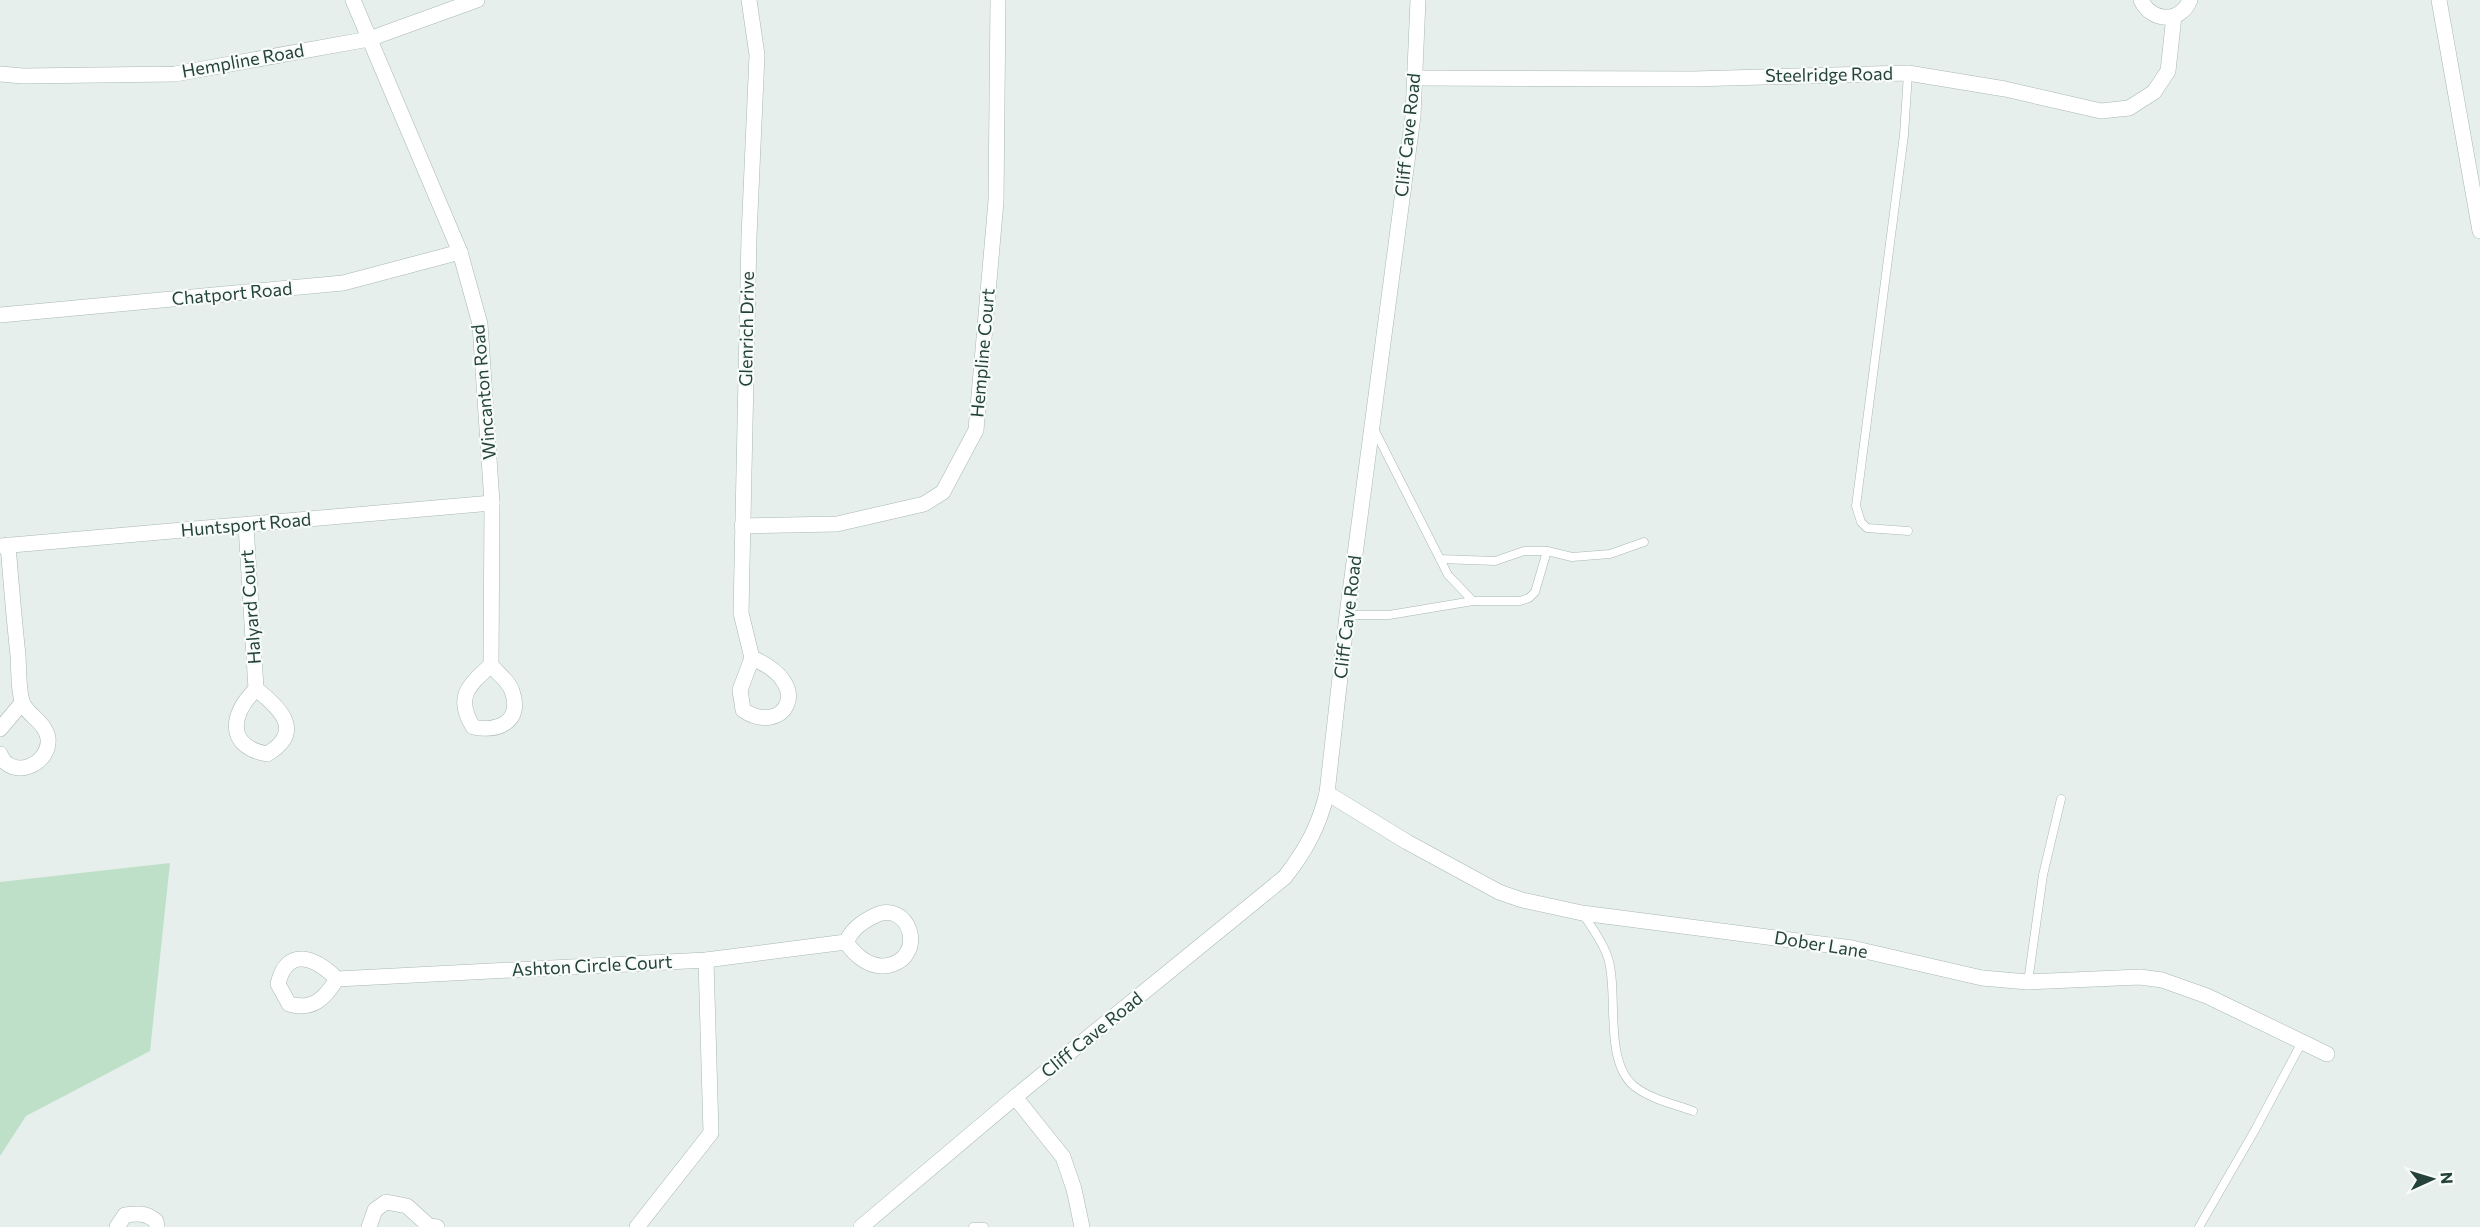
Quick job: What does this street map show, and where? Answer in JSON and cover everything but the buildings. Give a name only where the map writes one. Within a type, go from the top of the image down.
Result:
[{"type":"street","name":"Wincanton Road","points":[[353,0],[460,252],[480,324],[492,503],[490,665]]},
{"type":"street","name":"Hempline Road","points":[[0,74],[23,76],[175,74],[369,39],[477,0]]},
{"type":"street","name":"Glenrich Drive","points":[[749,0],[757,55],[749,236],[741,613],[752,658]]},
{"type":"street","name":"Hempline Court","points":[[742,526],[837,524],[924,504],[943,492],[976,430],[996,201],[998,0]]},
{"type":"street","name":"Cliff Cave Road","points":[[861,1227],[1015,1097],[1285,877],[1314,834],[1327,793],[1347,615],[1413,116],[1418,0]]},
{"type":"street","points":[[2141,0],[2150,13],[2158,17],[2174,16],[2181,12],[2190,0]]},
{"type":"street","points":[[2439,0],[2480,231]]},
{"type":"street","name":"Steelridge Road","points":[[1415,78],[1693,79],[1908,73],[2005,89],[2101,111],[2129,108],[2154,92],[2169,71],[2174,16]]},
{"type":"street","name":"Chatport Road","points":[[0,315],[343,284],[460,252]]},
{"type":"street","name":"Huntsport Road","points":[[4,545],[492,503]]},
{"type":"street","name":"Halyard Court","points":[[246,525],[256,689]]},
{"type":"street","points":[[0,754],[2,759],[13,767],[26,768],[38,762],[47,751],[48,736],[42,725],[22,703],[4,545]]},
{"type":"street","points":[[0,729],[22,703]]},
{"type":"street","name":"Dober Lane","points":[[1327,793],[1407,842],[1499,892],[1522,900],[1582,913],[1852,948],[1982,978],[2028,982],[2140,977],[2162,980],[2207,996],[2327,1054]]},
{"type":"street","name":"Ashton Circle Court","points":[[337,979],[706,960],[846,942]]},
{"type":"street","points":[[637,1227],[711,1133],[706,960]]},
{"type":"street","points":[[1015,1097],[1062,1157],[1074,1189],[1082,1227]]},
{"type":"street","points":[[369,1227],[375,1210],[386,1202],[407,1206],[429,1227],[437,1227]]},
{"type":"street","points":[[117,1227],[125,1215],[136,1213],[147,1214],[156,1221],[158,1227]]},
{"type":"lane","points":[[1908,73],[1904,135],[1856,506],[1861,522],[1867,528],[1908,531]]},
{"type":"lane","points":[[1372,425],[1448,575],[1473,601]]},
{"type":"lane","points":[[1440,559],[1495,561],[1524,551],[1547,551],[1572,556],[1610,554],[1644,542]]},
{"type":"lane","points":[[1347,615],[1389,615],[1473,601],[1520,601],[1529,598],[1535,592],[1547,551]]},
{"type":"lane","points":[[2028,982],[2043,875],[2061,799]]},
{"type":"lane","points":[[1582,913],[1608,959],[1615,1035],[1622,1071],[1633,1086],[1649,1096],[1693,1111]]},
{"type":"lane","points":[[2199,1227],[2302,1042]]},
{"type":"lane","points":[[973,1227],[984,1227]]},
{"type":"green space","points":[[170,863],[150,1051],[26,1116],[0,1156],[0,882]]}]
